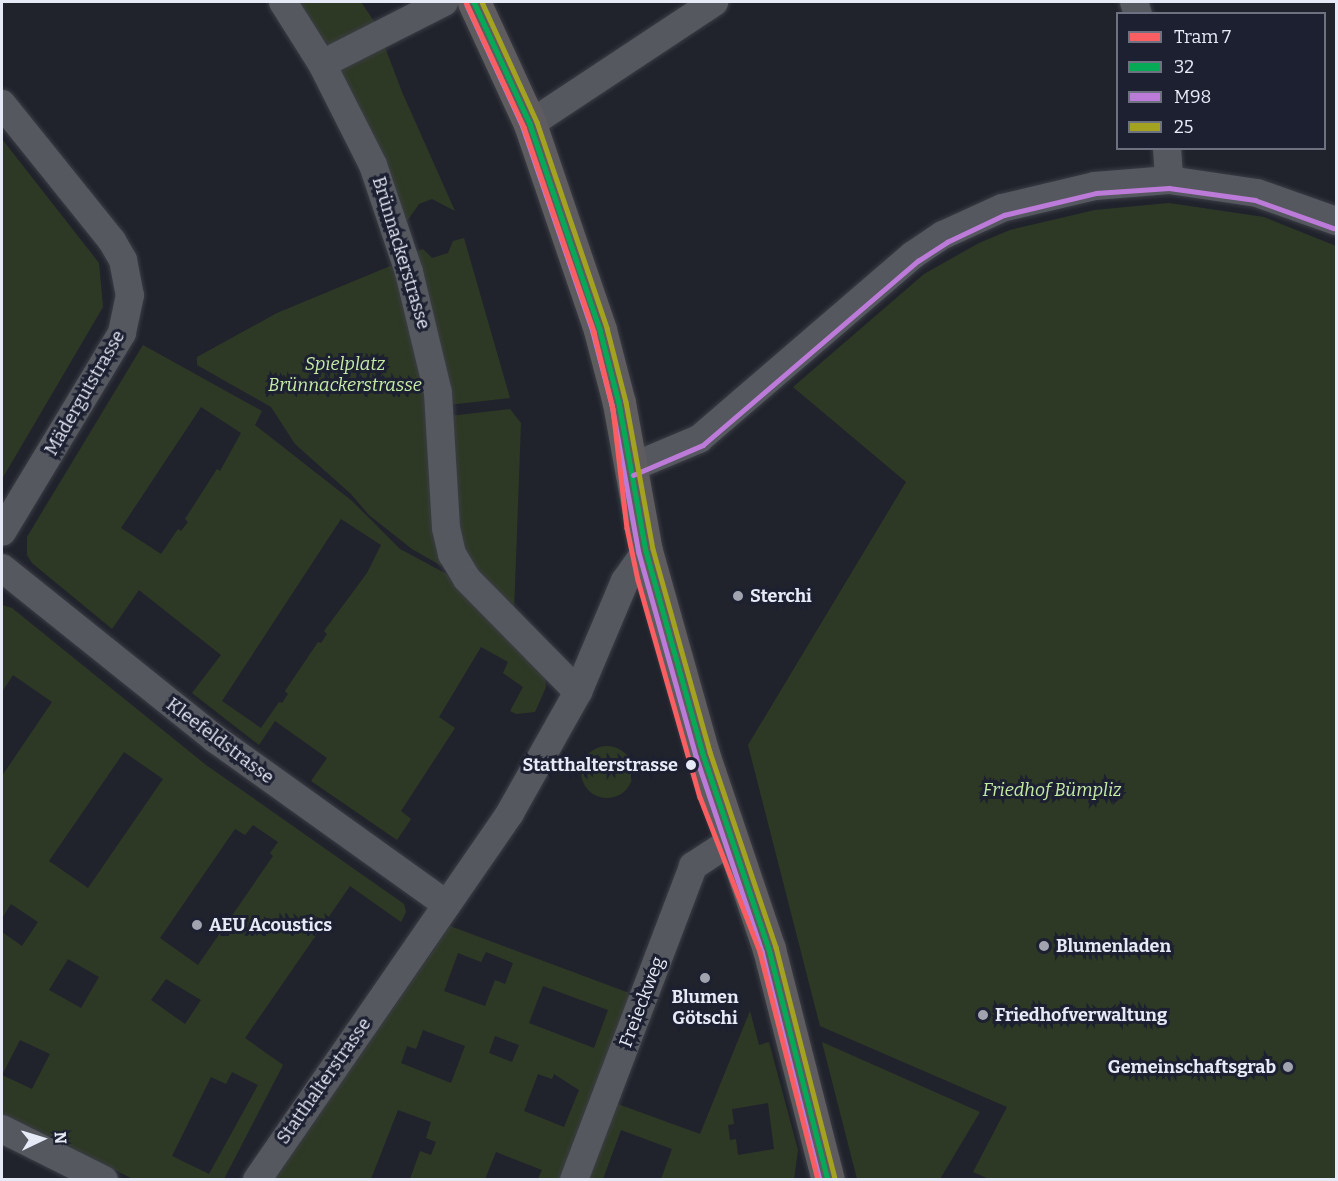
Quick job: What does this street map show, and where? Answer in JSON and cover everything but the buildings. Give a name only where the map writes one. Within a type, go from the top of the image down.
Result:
[{"type":"street","name":"Brünnackerstrasse","points":[[283,2],[322,64],[382,186],[417,298],[438,393],[446,528],[452,554],[467,579],[578,692]]},
{"type":"street","points":[[322,64],[444,2]]},
{"type":"street","points":[[474,2],[530,124],[600,330],[646,551],[731,841],[769,950],[828,1179]]},
{"type":"street","points":[[530,124],[714,2]]},
{"type":"street","name":"Mädergutstrasse","points":[[2,104],[112,241],[123,260],[130,295],[122,333],[2,532]]},
{"type":"street","points":[[1167,150],[1170,180]]},
{"type":"street","points":[[630,468],[679,449],[713,429],[859,300],[943,235],[1002,208],[1048,195],[1170,180],[1257,193],[1336,221]]},
{"type":"street","name":"Statthalterstrasse","points":[[257,1179],[523,792],[578,692],[625,581],[646,551]]},
{"type":"street","name":"Kleefeldstrasse","points":[[2,568],[214,738],[446,904]]},
{"type":"street","name":"Freieckweg","points":[[574,1179],[693,866],[731,841]]},
{"type":"street","points":[[2,1129],[104,1179]]},
{"type":"green space","points":[[296,2],[361,2],[378,27],[334,45],[327,44]]},
{"type":"green space","points":[[383,42],[402,92],[455,211],[432,199],[419,204],[405,224],[339,72],[343,63]]},
{"type":"green space","points":[[2,139],[99,263],[103,307],[2,479]]},
{"type":"green space","name":"Friedhof Bümpliz","points":[[1169,203],[1264,217],[1336,246],[1336,1179],[989,1179],[973,1172],[1007,1107],[820,1026],[748,745],[906,482],[793,387],[924,274],[979,243],[1010,230],[1095,210]]},
{"type":"green space","points":[[464,238],[510,398],[448,405],[414,252],[423,249],[432,258],[448,253],[453,241]]},
{"type":"green space","name":"Spielplatz Brünnackerstrasse","points":[[395,264],[421,352],[452,572],[412,549],[369,515],[351,494],[295,444],[271,407],[197,365],[197,357],[277,313]]},
{"type":"green space","points":[[143,345],[262,411],[255,425],[352,501],[400,549],[454,578],[545,677],[546,687],[535,712],[516,714],[510,711],[523,687],[503,673],[508,662],[481,647],[439,717],[455,728],[401,811],[411,819],[397,840],[311,781],[327,758],[275,721],[259,745],[192,693],[221,655],[139,590],[112,629],[32,563],[27,555],[27,537]],"holes":[[[201,407],[241,433],[220,471],[217,469],[185,519],[188,522],[181,531],[178,529],[161,554],[121,528]],[[341,519],[381,545],[367,573],[324,631],[327,634],[321,643],[318,642],[285,691],[288,694],[282,703],[279,702],[261,728],[222,701]]]},
{"type":"green space","points":[[510,409],[521,423],[514,612],[461,552],[449,416]]},
{"type":"green space","points":[[2,605],[12,608],[206,765],[404,904],[406,912],[401,922],[350,886],[245,1038],[283,1065],[224,1179],[133,1179],[2,1114],[2,1075],[2,932],[22,946],[38,922],[11,904],[2,918],[2,776],[52,702],[13,675],[2,692]],"holes":[[[124,752],[163,779],[88,888],[49,861]],[[253,825],[278,842],[270,853],[273,856],[198,965],[160,938],[235,829],[245,835]],[[68,959],[99,977],[81,1008],[49,990]],[[166,979],[201,1000],[185,1024],[151,1000]],[[20,1040],[50,1054],[32,1089],[2,1075]],[[232,1072],[258,1085],[209,1174],[172,1156],[211,1077],[226,1084]]]},
{"type":"green space","points":[[602,746],[612,746],[621,750],[629,758],[633,772],[629,786],[621,794],[612,798],[602,798],[593,794],[585,786],[581,777],[581,767],[585,758],[593,750]]},
{"type":"green space","points":[[450,926],[632,994],[562,1179],[538,1179],[542,1170],[496,1152],[485,1179],[410,1179],[420,1151],[431,1155],[436,1142],[426,1138],[431,1122],[398,1110],[371,1179],[274,1180]],"holes":[[[486,952],[513,963],[505,984],[495,980],[485,1006],[444,991],[458,953],[481,962]],[[543,986],[608,1010],[594,1048],[529,1023]],[[423,1030],[465,1046],[451,1083],[401,1063],[407,1046],[416,1049]],[[495,1036],[519,1045],[512,1062],[489,1053]],[[538,1074],[552,1079],[554,1074],[579,1090],[564,1127],[524,1111]]]},
{"type":"green space","points":[[750,1011],[759,1045],[769,1042],[798,1150],[794,1179],[661,1179],[672,1149],[621,1130],[603,1179],[586,1180],[615,1103],[700,1134]],"holes":[[[768,1103],[774,1149],[738,1155],[736,1139],[730,1140],[728,1125],[734,1124],[732,1109]]]},
{"type":"green space","points":[[822,1042],[980,1112],[940,1179],[857,1179]]},
{"type":"tram line","name":"7","points":[[466,2],[524,127],[594,332],[613,409],[627,528],[638,580],[700,797],[760,952],[818,1180]]},
{"type":"transit line","name":"32","points":[[474,2],[530,124],[600,330],[619,403],[646,551],[703,754],[769,949],[828,1180]]},
{"type":"transit line","name":"25","points":[[482,2],[537,122],[607,328],[626,402],[653,549],[710,752],[776,947],[835,1178]]},
{"type":"transit line","name":"M98","points":[[467,5],[523,127],[593,332],[612,405],[639,553],[696,756],[762,951],[820,1180]]},
{"type":"transit line","name":"M98","points":[[633,475],[703,445],[918,261],[947,242],[1004,215],[1096,193],[1169,188],[1255,200],[1333,228]]},
{"type":"place","name":"Sterchi","points":[[738,596]]},
{"type":"place","name":"Statthalterstrasse","points":[[691,765]]},
{"type":"place","name":"AEU Acoustics","points":[[197,925]]},
{"type":"place","name":"Blumenladen","points":[[1044,946]]},
{"type":"place","name":"Blumen Götschi","points":[[705,978]]},
{"type":"place","name":"Friedhofverwaltung","points":[[983,1015]]},
{"type":"place","name":"Gemeinschaftsgrab","points":[[1288,1067]]}]
